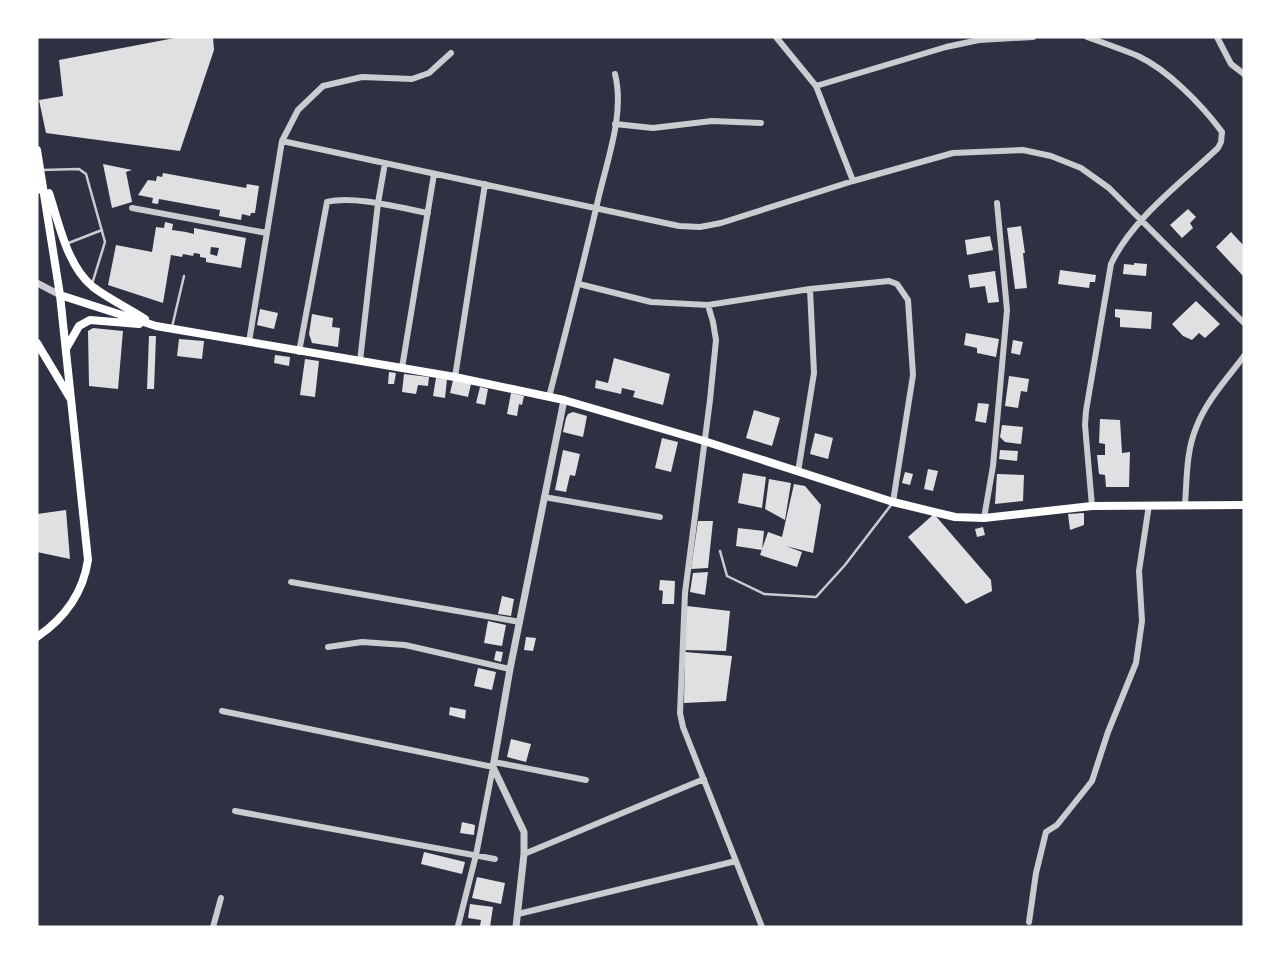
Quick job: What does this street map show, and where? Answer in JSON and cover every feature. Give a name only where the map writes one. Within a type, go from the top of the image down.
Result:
[{"type":"main road","points":[[37,150],[61,295],[88,560],[83,582],[72,604],[58,621],[37,637]]},
{"type":"main road","points":[[37,190],[41,170]]},
{"type":"main road","points":[[41,170],[73,261],[91,285],[156,326]]},
{"type":"main road","points":[[61,295],[156,326]]},
{"type":"main road","points":[[67,347],[79,326],[90,320],[171,328],[455,377],[564,400],[704,441],[893,502],[955,517],[984,518],[1092,506],[1244,505]]},
{"type":"main road","points":[[37,343],[71,400]]},
{"type":"street","points":[[776,37],[816,86],[853,181]]},
{"type":"street","points":[[816,86],[946,47],[979,40],[1033,37]]},
{"type":"street","points":[[1087,37],[1139,57],[1158,69],[1176,82],[1222,132],[1218,148],[1143,219],[1117,252],[1107,281],[1085,418],[1092,506]]},
{"type":"street","points":[[1217,37],[1231,64],[1244,74]]},
{"type":"street","points":[[248,342],[282,141],[298,110],[323,86],[362,77],[412,79],[429,74],[451,53]]},
{"type":"street","points":[[549,397],[579,284],[615,124],[619,92],[615,74]]},
{"type":"street","points":[[615,124],[653,128],[712,121],[761,123]]},
{"type":"street","points":[[282,141],[680,226],[700,227],[953,153],[1023,150],[1051,156],[1081,168],[1110,188],[1244,323]]},
{"type":"street","points":[[360,361],[385,163]]},
{"type":"street","points":[[402,368],[434,174]]},
{"type":"street","points":[[455,377],[485,184]]},
{"type":"street","points":[[299,352],[327,202],[334,200],[378,203],[428,213]]},
{"type":"street","points":[[984,518],[993,466],[1007,310],[997,203]]},
{"type":"street","points":[[132,208],[267,233]]},
{"type":"street","points":[[579,284],[651,302],[708,305],[810,289],[889,281],[897,284],[908,300],[913,375],[893,502]]},
{"type":"street","points":[[37,283],[61,295]]},
{"type":"street","points":[[798,472],[814,373],[810,289]]},
{"type":"street","points":[[708,305],[716,340],[685,593],[680,713],[762,927]]},
{"type":"street","points":[[1185,504],[1188,459],[1195,429],[1209,402],[1244,356]]},
{"type":"street","points":[[458,926],[476,855],[564,400]]},
{"type":"street","points":[[544,497],[660,517]]},
{"type":"street","points":[[1029,922],[1036,873],[1046,832],[1057,825],[1091,781],[1136,663],[1142,621],[1139,571],[1149,505]]},
{"type":"street","points":[[291,582],[520,622]]},
{"type":"street","points":[[328,647],[362,642],[405,645],[510,669]]},
{"type":"street","points":[[222,711],[586,780]]},
{"type":"street","points":[[494,764],[524,832],[516,927]]},
{"type":"street","points":[[524,854],[704,779]]},
{"type":"street","points":[[235,810],[495,859]]},
{"type":"street","points":[[518,914],[736,861]]},
{"type":"street","points":[[213,927],[221,898]]},
{"type":"lane","points":[[41,170],[79,169],[86,174],[105,242],[91,285]]},
{"type":"lane","points":[[66,243],[102,230]]},
{"type":"lane","points":[[171,328],[184,276]]},
{"type":"lane","points":[[720,551],[727,576],[764,594],[816,597],[845,565],[893,502]]},
{"type":"building","points":[[180,37],[213,37],[214,50],[180,151],[46,133],[39,100],[63,96],[59,60]]},
{"type":"building","points":[[103,164],[132,170],[126,172],[132,202],[112,208]]},
{"type":"building","points":[[163,173],[246,188],[247,184],[259,186],[255,213],[250,216],[242,214],[241,220],[219,216],[220,210],[159,199],[158,204],[152,203],[153,198],[138,195],[148,180],[156,181],[157,176],[162,177]]},
{"type":"building","points":[[1188,209],[1196,217],[1190,223],[1193,228],[1182,238],[1170,225]]},
{"type":"building","points":[[165,222],[173,224],[172,230],[194,234],[194,228],[246,238],[241,268],[206,262],[206,258],[200,257],[200,254],[183,254],[182,257],[171,255],[163,303],[108,285],[116,245],[152,252],[156,227],[164,228]],"holes":[[[211,247],[219,248],[217,256],[210,254]]]},
{"type":"building","points":[[1021,226],[1027,288],[1015,289],[1007,228]]},
{"type":"building","points":[[1231,232],[1244,246],[1244,277],[1216,247]]},
{"type":"building","points":[[990,236],[993,250],[967,255],[965,240]]},
{"type":"building","points":[[1124,264],[1147,264],[1146,276],[1123,274]]},
{"type":"building","points":[[1060,270],[1096,275],[1095,282],[1090,282],[1089,288],[1058,284]]},
{"type":"building","points":[[995,271],[999,302],[988,303],[985,286],[970,288],[968,275]]},
{"type":"building","points":[[1196,301],[1220,324],[1205,338],[1199,333],[1192,340],[1183,336],[1172,324]]},
{"type":"building","points":[[260,309],[278,313],[274,329],[257,325]]},
{"type":"building","points":[[1115,309],[1152,312],[1151,329],[1120,327],[1120,318],[1115,317]]},
{"type":"building","points":[[312,314],[333,318],[332,327],[340,328],[338,347],[312,343],[309,334]]},
{"type":"building","points":[[93,328],[123,331],[118,389],[89,386],[88,331]]},
{"type":"building","points":[[966,333],[999,339],[996,357],[977,353],[977,348],[964,345]]},
{"type":"building","points":[[149,336],[156,336],[154,389],[147,389]]},
{"type":"building","points":[[179,339],[204,341],[202,359],[177,356]]},
{"type":"building","points":[[1013,340],[1023,342],[1020,355],[1011,353]]},
{"type":"building","points":[[275,355],[290,357],[289,366],[274,363]]},
{"type":"building","points":[[614,358],[670,374],[663,405],[633,397],[635,391],[622,388],[621,394],[595,388],[596,380],[608,383]]},
{"type":"building","points":[[305,359],[319,361],[315,397],[300,395]]},
{"type":"building","points":[[389,372],[396,373],[394,384],[388,384]]},
{"type":"building","points":[[404,374],[429,377],[428,386],[418,385],[416,394],[402,392]]},
{"type":"building","points":[[1009,376],[1029,379],[1027,392],[1021,391],[1018,408],[1005,406]]},
{"type":"building","points":[[436,378],[447,379],[445,398],[433,396]]},
{"type":"building","points":[[453,380],[471,384],[468,397],[450,393]]},
{"type":"building","points":[[480,387],[488,389],[485,405],[476,403]]},
{"type":"building","points":[[511,393],[524,396],[517,416],[507,414]]},
{"type":"building","points":[[978,403],[989,404],[986,423],[975,421]]},
{"type":"building","points":[[754,410],[780,418],[772,446],[746,438]]},
{"type":"building","points":[[573,412],[587,416],[583,437],[563,432],[568,414]]},
{"type":"building","points":[[1100,419],[1120,420],[1122,453],[1130,452],[1129,487],[1106,487],[1105,475],[1099,474],[1097,455],[1105,455],[1105,444],[1099,443]]},
{"type":"building","points":[[1002,425],[1023,427],[1021,444],[1005,442],[1000,437]]},
{"type":"building","points":[[815,433],[833,438],[828,459],[810,454]]},
{"type":"building","points":[[662,438],[678,442],[671,472],[655,468]]},
{"type":"building","points":[[563,450],[580,454],[575,476],[570,475],[566,492],[555,490]]},
{"type":"building","points":[[1000,450],[1018,451],[1017,461],[999,459]]},
{"type":"building","points":[[928,469],[938,471],[933,491],[924,489]]},
{"type":"building","points":[[905,472],[913,474],[910,485],[902,483]]},
{"type":"building","points":[[743,473],[766,477],[762,508],[738,503]]},
{"type":"building","points":[[997,474],[1024,475],[1023,501],[995,504]]},
{"type":"building","points":[[769,479],[791,483],[785,520],[765,509]]},
{"type":"building","points":[[794,484],[805,486],[821,505],[813,553],[786,546],[802,552],[797,567],[760,555],[768,532],[782,537]]},
{"type":"building","points":[[66,510],[70,559],[37,552],[37,514]]},
{"type":"building","points":[[1084,513],[1084,525],[1070,530],[1068,514]]},
{"type":"building","points":[[934,514],[991,580],[992,591],[966,604],[908,537]]},
{"type":"building","points":[[698,521],[713,521],[708,568],[691,569]]},
{"type":"building","points":[[983,527],[985,535],[977,537],[975,529]]},
{"type":"building","points":[[738,528],[764,531],[762,550],[736,546]]},
{"type":"building","points":[[708,572],[705,595],[690,592],[693,573]]},
{"type":"building","points":[[660,580],[675,581],[674,604],[662,604]]},
{"type":"building","points":[[502,596],[514,599],[511,616],[498,614]]},
{"type":"building","points":[[687,606],[730,611],[726,651],[683,650]]},
{"type":"building","points":[[488,621],[506,625],[502,646],[484,643]]},
{"type":"building","points":[[526,637],[536,638],[533,651],[524,650]]},
{"type":"building","points":[[496,651],[503,652],[501,662],[494,660]]},
{"type":"building","points":[[685,652],[732,656],[726,701],[684,703]]},
{"type":"building","points":[[478,668],[496,672],[492,690],[474,686]]},
{"type":"building","points":[[450,707],[466,710],[465,719],[449,715]]},
{"type":"building","points":[[511,739],[531,744],[526,762],[507,757]]},
{"type":"building","points":[[462,822],[475,825],[474,835],[460,833]]},
{"type":"building","points":[[424,852],[465,862],[462,874],[421,864]]},
{"type":"building","points":[[477,877],[505,883],[501,904],[472,898]]},
{"type":"building","points":[[470,904],[493,907],[490,927],[480,926],[481,920],[468,918]]}]
